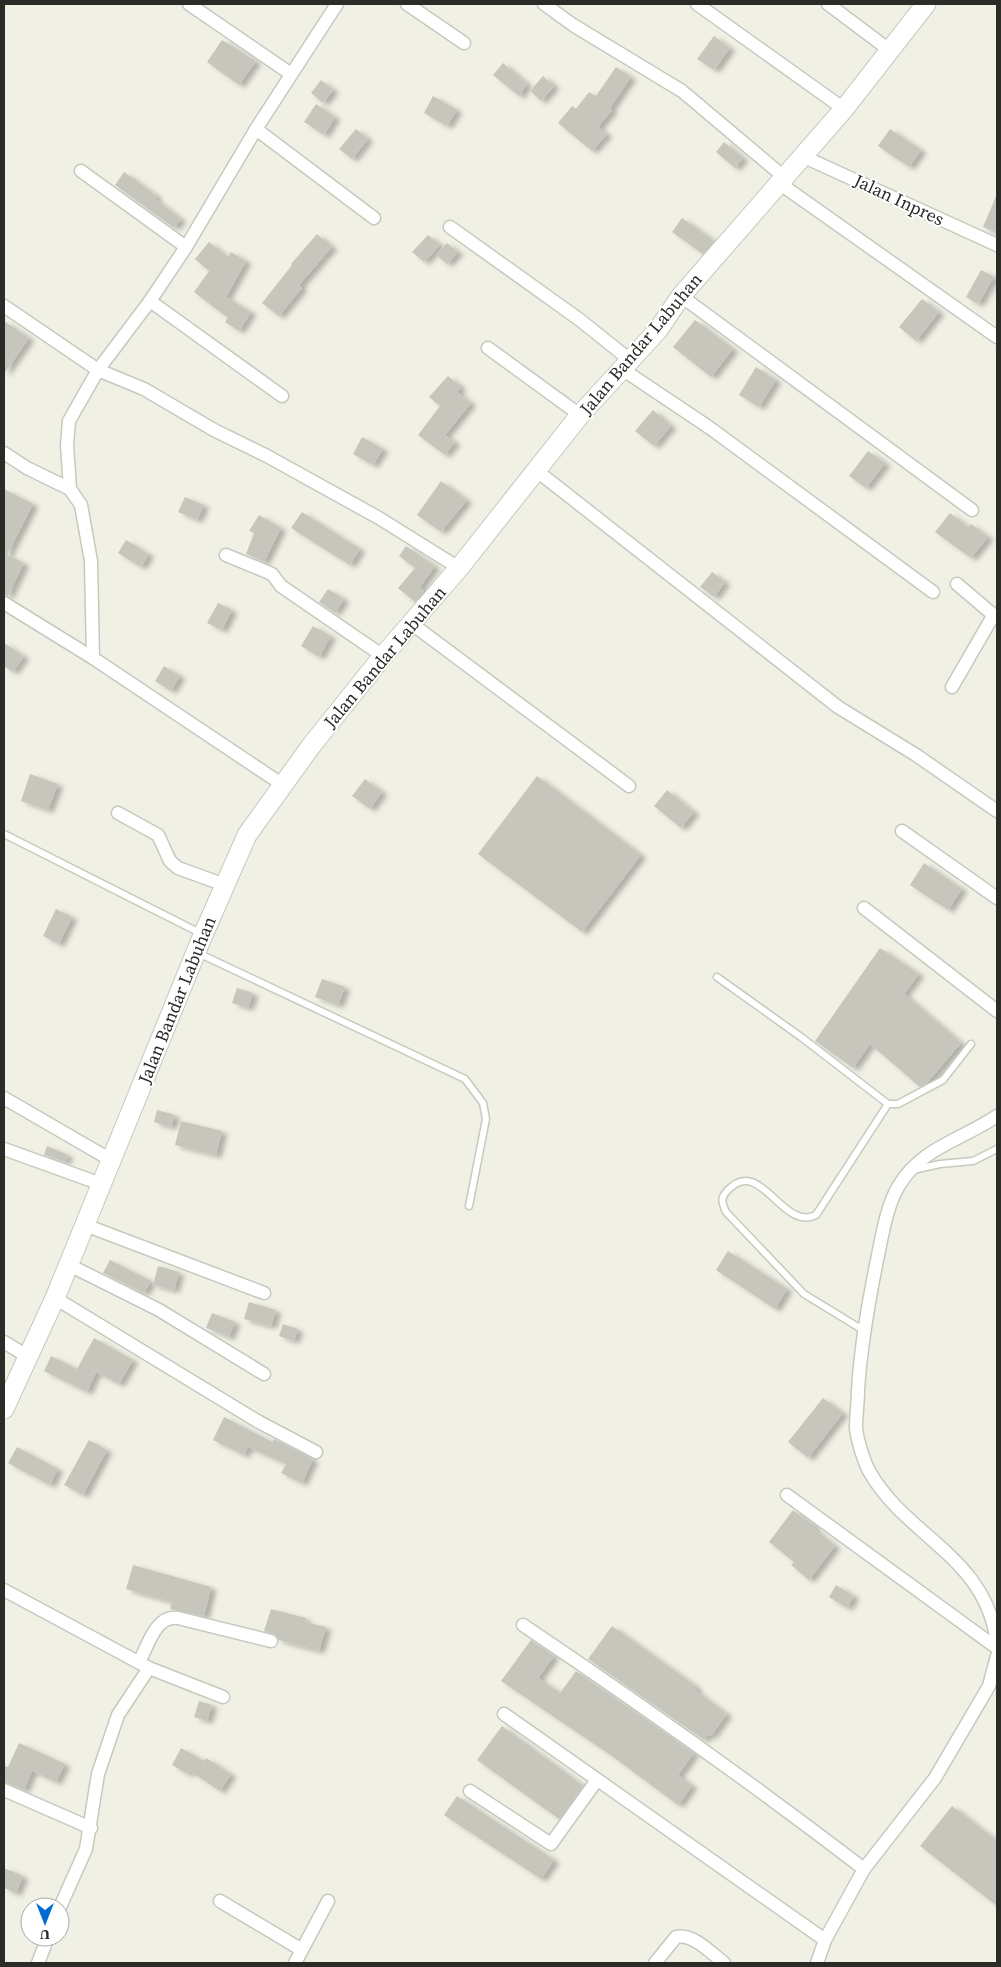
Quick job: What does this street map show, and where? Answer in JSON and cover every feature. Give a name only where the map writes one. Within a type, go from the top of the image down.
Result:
[{"type":"main road","name":"Jalan Bandar Labuhan","points":[[4,1409],[69,1265],[203,934],[247,835],[283,785],[383,656],[459,568],[580,415],[658,330],[681,296],[844,109],[888,49],[926,4]]},
{"type":"street","points":[[189,4],[291,74]]},
{"type":"street","points":[[70,489],[67,445],[69,421],[98,370],[150,301],[186,247],[256,129],[337,4]]},
{"type":"street","points":[[407,4],[464,43]]},
{"type":"street","points":[[544,4],[573,26],[682,91],[782,180],[997,337]]},
{"type":"street","points":[[697,4],[844,109]]},
{"type":"street","points":[[828,4],[888,49]]},
{"type":"street","points":[[256,129],[374,218]]},
{"type":"street","name":"Jalan Inpres","points":[[802,156],[997,245]]},
{"type":"street","points":[[81,171],[186,247]]},
{"type":"street","points":[[450,227],[580,320],[626,364],[933,592]]},
{"type":"street","points":[[681,296],[972,510]]},
{"type":"street","points":[[150,301],[282,396]]},
{"type":"street","points":[[4,306],[98,370],[144,389],[214,430],[267,456],[379,518],[459,568]]},
{"type":"street","points":[[488,348],[580,415]]},
{"type":"street","points":[[4,453],[27,468],[70,489],[81,505],[91,561],[93,658]]},
{"type":"street","points":[[537,471],[838,706],[916,755],[997,811]]},
{"type":"street","points":[[226,555],[272,574],[281,586],[383,656]]},
{"type":"street","points":[[952,687],[995,617],[957,584]]},
{"type":"street","points":[[4,603],[93,658],[283,785]]},
{"type":"street","points":[[412,624],[629,786]]},
{"type":"street","points":[[118,813],[158,835],[170,861],[178,868],[225,885]]},
{"type":"street","points":[[902,831],[997,898]]},
{"type":"street","points":[[864,908],[997,1011]]},
{"type":"street","points":[[4,1098],[111,1160]]},
{"type":"street","points":[[997,1116],[980,1127],[944,1143],[926,1155],[898,1188],[889,1213],[863,1330],[856,1429],[869,1470],[887,1495],[968,1573],[990,1613],[997,1643]]},
{"type":"street","points":[[4,1150],[101,1184]]},
{"type":"street","points":[[85,1225],[264,1293]]},
{"type":"street","points":[[69,1265],[159,1310],[264,1374]]},
{"type":"street","points":[[55,1298],[258,1422],[316,1452]]},
{"type":"street","points":[[4,1342],[27,1356]]},
{"type":"street","points":[[787,1495],[997,1648]]},
{"type":"street","points":[[4,1590],[144,1665],[223,1697]]},
{"type":"street","points":[[64,1897],[86,1849],[91,1828],[98,1774],[118,1715],[144,1665],[159,1623],[168,1617],[178,1618],[271,1641]]},
{"type":"street","points":[[523,1625],[608,1682],[773,1800],[864,1869]]},
{"type":"street","points":[[817,1963],[825,1940],[864,1869],[935,1778],[989,1686],[997,1656]]},
{"type":"street","points":[[504,1714],[825,1940]]},
{"type":"street","points":[[470,1791],[551,1844],[598,1780]]},
{"type":"street","points":[[4,1790],[91,1828]]},
{"type":"street","points":[[220,1901],[302,1950]]},
{"type":"street","points":[[295,1963],[328,1901]]},
{"type":"street","points":[[656,1963],[676,1937],[683,1935],[691,1938],[724,1963]]},
{"type":"street","points":[[38,1963],[44,1947]]},
{"type":"lane","points":[[4,834],[203,934]]},
{"type":"lane","points":[[197,952],[465,1079],[482,1103],[486,1119],[469,1206]]},
{"type":"lane","points":[[717,977],[801,1037],[888,1104],[898,1104],[943,1080],[971,1044]]},
{"type":"lane","points":[[863,1330],[804,1294],[726,1212],[722,1203],[723,1196],[736,1181],[744,1179],[753,1182],[799,1217],[810,1218],[816,1215],[888,1104]]},
{"type":"lane","points":[[912,1170],[940,1164],[973,1161],[997,1149]]},
{"type":"building","points":[[714,36],[730,48],[714,70],[697,59]]},
{"type":"building","points":[[222,40],[256,61],[239,85],[207,62]]},
{"type":"building","points":[[503,63],[527,84],[519,96],[493,75]]},
{"type":"building","points":[[616,67],[631,77],[610,108],[612,110],[598,127],[607,134],[592,151],[558,123],[572,106],[576,109],[589,92],[596,96]]},
{"type":"building","points":[[543,76],[554,86],[541,101],[530,91]]},
{"type":"building","points":[[321,80],[333,90],[323,103],[311,93]]},
{"type":"building","points":[[433,96],[457,110],[447,126],[424,113]]},
{"type":"building","points":[[316,104],[335,117],[324,135],[304,122]]},
{"type":"building","points":[[356,129],[368,139],[352,159],[339,149]]},
{"type":"building","points":[[890,129],[921,150],[909,167],[878,146]]},
{"type":"building","points":[[724,142],[743,158],[735,168],[716,152]]},
{"type":"building","points":[[124,172],[157,196],[155,199],[181,219],[174,228],[115,185]]},
{"type":"building","points":[[997,194],[997,233],[983,227]]},
{"type":"building","points":[[682,218],[714,241],[703,254],[672,232]]},
{"type":"building","points":[[317,234],[332,247],[299,285],[302,288],[279,316],[262,303],[291,264]]},
{"type":"building","points":[[428,235],[440,245],[424,262],[412,252]]},
{"type":"building","points":[[209,242],[228,257],[231,252],[246,261],[226,297],[251,312],[239,331],[225,322],[228,318],[194,292],[209,271],[195,259]]},
{"type":"building","points":[[447,243],[458,252],[447,264],[436,255]]},
{"type":"building","points":[[981,270],[994,277],[978,304],[966,297]]},
{"type":"building","points":[[922,299],[939,312],[916,341],[899,327]]},
{"type":"building","points":[[695,320],[733,349],[711,377],[673,347]]},
{"type":"building","points":[[4,321],[29,338],[4,374]]},
{"type":"building","points":[[756,367],[776,380],[759,407],[739,395]]},
{"type":"building","points":[[448,376],[461,387],[457,392],[471,403],[445,435],[455,442],[445,455],[418,435],[440,406],[429,397]]},
{"type":"building","points":[[653,410],[671,426],[654,446],[635,431]]},
{"type":"building","points":[[362,437],[383,449],[373,465],[353,454]]},
{"type":"building","points":[[868,451],[885,463],[866,488],[849,476]]},
{"type":"building","points":[[441,481],[467,500],[441,532],[417,515]]},
{"type":"building","points":[[4,489],[33,504],[7,555],[24,563],[8,596],[4,595]]},
{"type":"building","points":[[185,497],[204,505],[197,520],[178,512]]},
{"type":"building","points":[[302,512],[360,549],[350,565],[291,528]]},
{"type":"building","points":[[950,513],[968,527],[971,524],[988,537],[971,558],[935,532]]},
{"type":"building","points":[[259,515],[281,528],[264,562],[246,554],[254,533],[249,531]]},
{"type":"building","points":[[126,540],[149,554],[141,567],[118,553]]},
{"type":"building","points":[[406,546],[435,566],[420,587],[424,591],[415,602],[398,588],[415,568],[399,556]]},
{"type":"building","points":[[712,572],[725,582],[714,597],[700,587]]},
{"type":"building","points":[[328,589],[344,599],[335,613],[319,602]]},
{"type":"building","points":[[218,603],[232,610],[222,630],[207,623]]},
{"type":"building","points":[[313,626],[331,636],[319,657],[301,646]]},
{"type":"building","points":[[4,643],[24,656],[13,672],[4,666]]},
{"type":"building","points":[[164,666],[180,676],[171,691],[155,681]]},
{"type":"building","points":[[30,774],[58,784],[48,810],[21,801]]},
{"type":"building","points":[[537,776],[641,855],[582,932],[478,854]]},
{"type":"building","points":[[365,779],[382,792],[370,809],[352,796]]},
{"type":"building","points":[[667,790],[694,812],[681,828],[654,806]]},
{"type":"building","points":[[924,863],[962,889],[948,910],[910,885]]},
{"type":"building","points":[[56,909],[72,917],[59,944],[43,936]]},
{"type":"building","points":[[880,948],[919,974],[904,994],[961,1043],[926,1084],[920,1087],[870,1044],[853,1068],[815,1041]]},
{"type":"building","points":[[322,979],[345,987],[338,1005],[315,997]]},
{"type":"building","points":[[237,988],[253,993],[248,1008],[232,1003]]},
{"type":"building","points":[[157,1110],[175,1115],[171,1127],[154,1122]]},
{"type":"building","points":[[181,1121],[222,1131],[216,1155],[175,1145]]},
{"type":"building","points":[[47,1146],[68,1155],[65,1162],[44,1155]]},
{"type":"building","points":[[728,1251],[787,1289],[775,1309],[716,1270]]},
{"type":"building","points":[[110,1260],[151,1281],[144,1293],[103,1273]]},
{"type":"building","points":[[158,1266],[179,1272],[174,1290],[153,1285]]},
{"type":"building","points":[[249,1302],[276,1310],[271,1326],[244,1319]]},
{"type":"building","points":[[212,1313],[235,1322],[229,1337],[206,1328]]},
{"type":"building","points":[[283,1324],[298,1329],[294,1341],[279,1336]]},
{"type":"building","points":[[94,1338],[133,1360],[119,1384],[96,1372],[87,1392],[44,1371],[51,1356],[77,1369]]},
{"type":"building","points":[[823,1398],[843,1413],[808,1458],[788,1442]]},
{"type":"building","points":[[224,1417],[272,1442],[274,1439],[313,1459],[302,1483],[281,1473],[286,1464],[248,1447],[244,1455],[213,1440]]},
{"type":"building","points":[[89,1440],[107,1450],[83,1495],[64,1485]]},
{"type":"building","points":[[17,1447],[58,1469],[50,1485],[8,1463]]},
{"type":"building","points":[[793,1510],[815,1526],[813,1528],[835,1546],[809,1580],[791,1565],[794,1562],[769,1542]]},
{"type":"building","points":[[133,1565],[211,1587],[204,1616],[170,1609],[172,1602],[126,1589]]},
{"type":"building","points":[[836,1585],[854,1596],[847,1608],[829,1597]]},
{"type":"building","points":[[271,1609],[306,1618],[305,1622],[326,1627],[319,1651],[279,1640],[276,1635],[264,1631]]},
{"type":"building","points":[[612,1626],[697,1687],[695,1690],[727,1714],[711,1736],[708,1734],[704,1740],[588,1659]]},
{"type":"building","points":[[531,1640],[554,1656],[538,1678],[560,1693],[576,1671],[694,1753],[678,1775],[692,1786],[678,1805],[612,1756],[501,1681]]},
{"type":"building","points":[[199,1701],[212,1705],[207,1721],[194,1717]]},
{"type":"building","points":[[502,1726],[583,1786],[559,1819],[477,1760]]},
{"type":"building","points":[[19,1743],[65,1764],[56,1782],[32,1771],[24,1790],[4,1782],[4,1766],[8,1767]]},
{"type":"building","points":[[181,1748],[204,1761],[206,1758],[231,1774],[220,1791],[190,1771],[188,1774],[172,1765]]},
{"type":"building","points":[[457,1796],[554,1860],[541,1879],[444,1815]]},
{"type":"building","points":[[952,1806],[997,1841],[997,1906],[920,1846]]},
{"type":"building","points":[[4,1868],[23,1876],[16,1893],[4,1888]]}]
